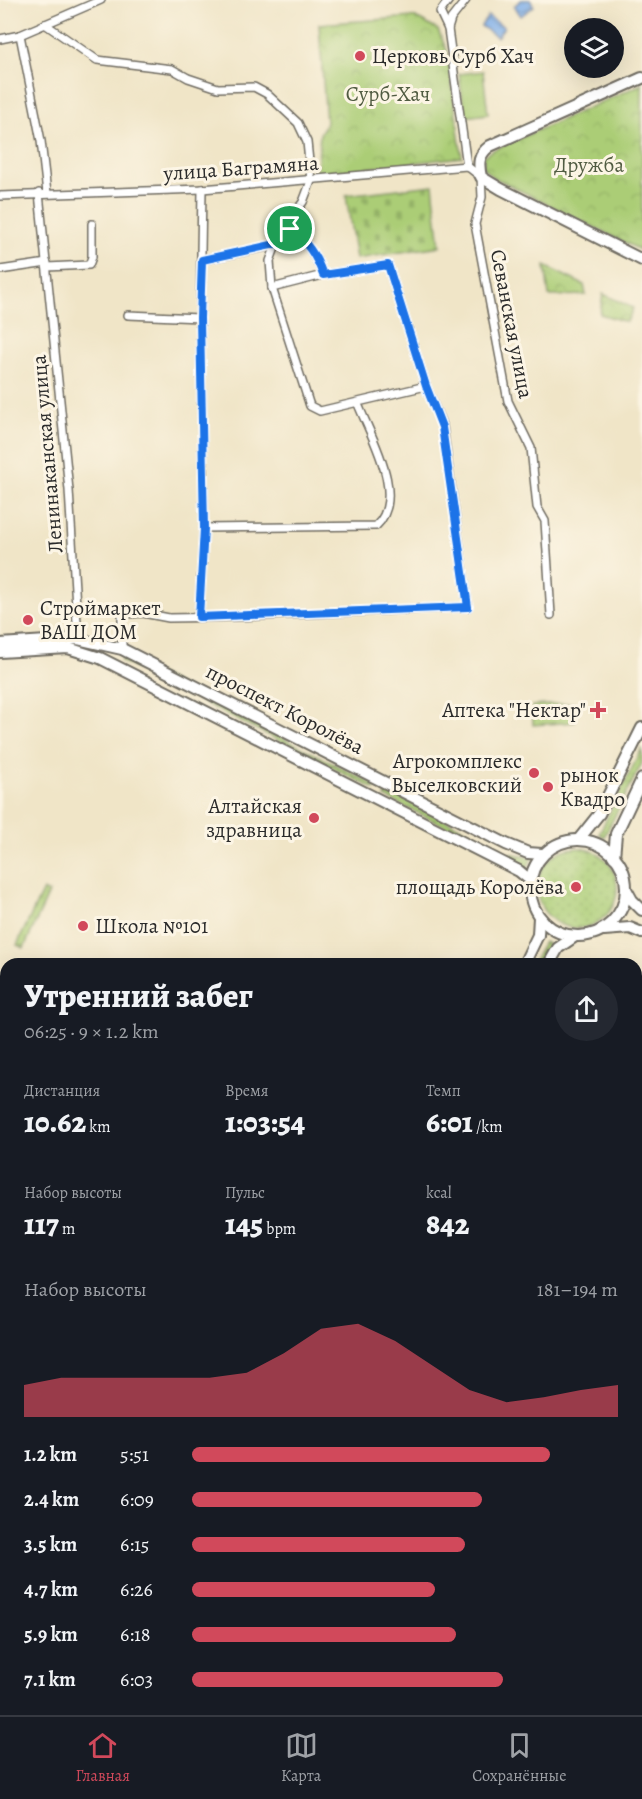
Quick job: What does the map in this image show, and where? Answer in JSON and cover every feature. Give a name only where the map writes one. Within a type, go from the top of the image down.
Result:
[{"type":"main road","points":[[642,78],[490,146],[483,151],[478,162],[481,177],[642,260]]},
{"type":"main road","name":"проспект Королёва","points":[[0,644],[78,639],[122,649],[506,844],[528,853],[542,854]]},
{"type":"main road","name":"проспект Королёва","points":[[0,652],[68,648],[117,665],[370,797],[519,871],[530,880]]},
{"type":"main road","points":[[117,665],[116,657],[122,649]]},
{"type":"main road","points":[[579,839],[599,814],[642,728]]},
{"type":"main road","points":[[370,797],[381,788],[379,779]]},
{"type":"main road","points":[[615,856],[616,834],[642,779]]},
{"type":"main road","points":[[527,958],[538,935],[538,917],[530,896],[530,880],[534,867],[542,854],[563,841],[579,839],[598,844],[615,856],[623,872],[626,889],[632,900],[642,910]]},
{"type":"main road","points":[[601,930],[614,920],[621,909],[626,889]]},
{"type":"main road","points":[[538,917],[559,933],[574,937]]},
{"type":"main road","points":[[552,958],[558,948],[574,937],[614,927],[630,928],[642,933]]},
{"type":"street","points":[[0,39],[20,35],[101,0]]},
{"type":"street","points":[[449,0],[440,12],[448,29],[467,166],[481,177]]},
{"type":"street","points":[[448,29],[451,19],[466,0]]},
{"type":"street","points":[[45,24],[97,60],[172,69],[188,78],[218,88],[254,87],[261,90],[303,128],[311,181],[303,202],[292,217],[285,239],[276,244],[202,260]]},
{"type":"street","name":"Ленинаканская улица","points":[[20,35],[41,141],[47,265],[69,490],[78,639]]},
{"type":"street","name":"улица Баграмяна","points":[[0,196],[202,189],[467,166]]},
{"type":"street","name":"Севанская улица","points":[[481,177],[482,197],[475,224],[508,400],[531,448],[537,507],[545,521],[551,615]]},
{"type":"street","points":[[199,617],[204,528],[200,318],[202,189]]},
{"type":"street","points":[[0,270],[47,265],[89,265],[92,257],[92,224]]},
{"type":"street","points":[[290,229],[306,242],[317,257],[323,275]]},
{"type":"street","points":[[276,244],[270,261],[272,288],[310,406],[320,411],[358,404],[426,386]]},
{"type":"street","points":[[122,649],[122,617],[125,614],[143,613],[169,618],[468,607],[442,427],[426,386],[388,265],[323,275],[272,288]]},
{"type":"street","points":[[128,315],[200,318]]},
{"type":"street","points":[[204,528],[376,526],[384,519],[390,500],[387,481],[358,404]]},
{"type":"green space","name":"Сурб-Хач","points":[[414,17],[438,30],[447,51],[462,157],[317,174],[320,134],[326,123],[319,24]]},
{"type":"green space","points":[[483,71],[488,114],[465,117],[459,74]]},
{"type":"green space","name":"Дружба","points":[[642,84],[642,251],[493,177],[483,168],[484,156],[491,151]]},
{"type":"green space","points":[[433,185],[440,246],[356,259],[346,195]]},
{"type":"green space","points":[[545,266],[584,285],[586,295],[549,296]]},
{"type":"green space","points":[[603,294],[633,308],[627,322],[600,314]]},
{"type":"green space","points":[[123,656],[375,785],[374,789],[121,661]]},
{"type":"green space","points":[[573,703],[575,722],[533,725],[532,706]]},
{"type":"green space","points":[[642,748],[642,763],[604,837],[599,834]]},
{"type":"green space","points":[[388,791],[501,848],[500,853],[385,797]]},
{"type":"green space","points":[[577,848],[592,851],[605,860],[614,873],[617,888],[614,903],[605,916],[592,925],[577,928],[562,925],[549,916],[540,903],[537,888],[540,873],[549,860],[562,851]]},
{"type":"green space","points":[[510,853],[532,858],[526,870],[507,858]]},
{"type":"green space","points":[[43,890],[49,893],[24,948],[17,945]]},
{"type":"green space","points":[[544,942],[549,945],[543,958],[536,958]]},
{"type":"water","points":[[521,0],[530,0],[534,6],[521,16],[514,6]]},
{"type":"water","points":[[488,16],[504,27],[497,37],[481,26]]},
{"type":"place","name":"Церковь Сурб Хач","points":[[360,56]]},
{"type":"place","name":"Строймаркет ВАШ ДОМ","points":[[28,620]]},
{"type":"place","name":"Аптека \"Нектар\"","points":[[598,710]]},
{"type":"place","name":"Агрокомплекс Выселковский","points":[[534,773]]},
{"type":"place","name":"рынок Квадро","points":[[548,787]]},
{"type":"place","name":"Алтайская здравница","points":[[314,818]]},
{"type":"place","name":"площадь Королёва","points":[[576,887]]},
{"type":"place","name":"Школа №101","points":[[83,926]]},
{"type":"route","points":[[290,229],[306,242],[317,257],[323,275],[388,265],[426,386],[442,427],[452,483],[468,607],[199,617],[204,528],[200,318],[202,260],[276,244],[285,239],[290,229]]}]
